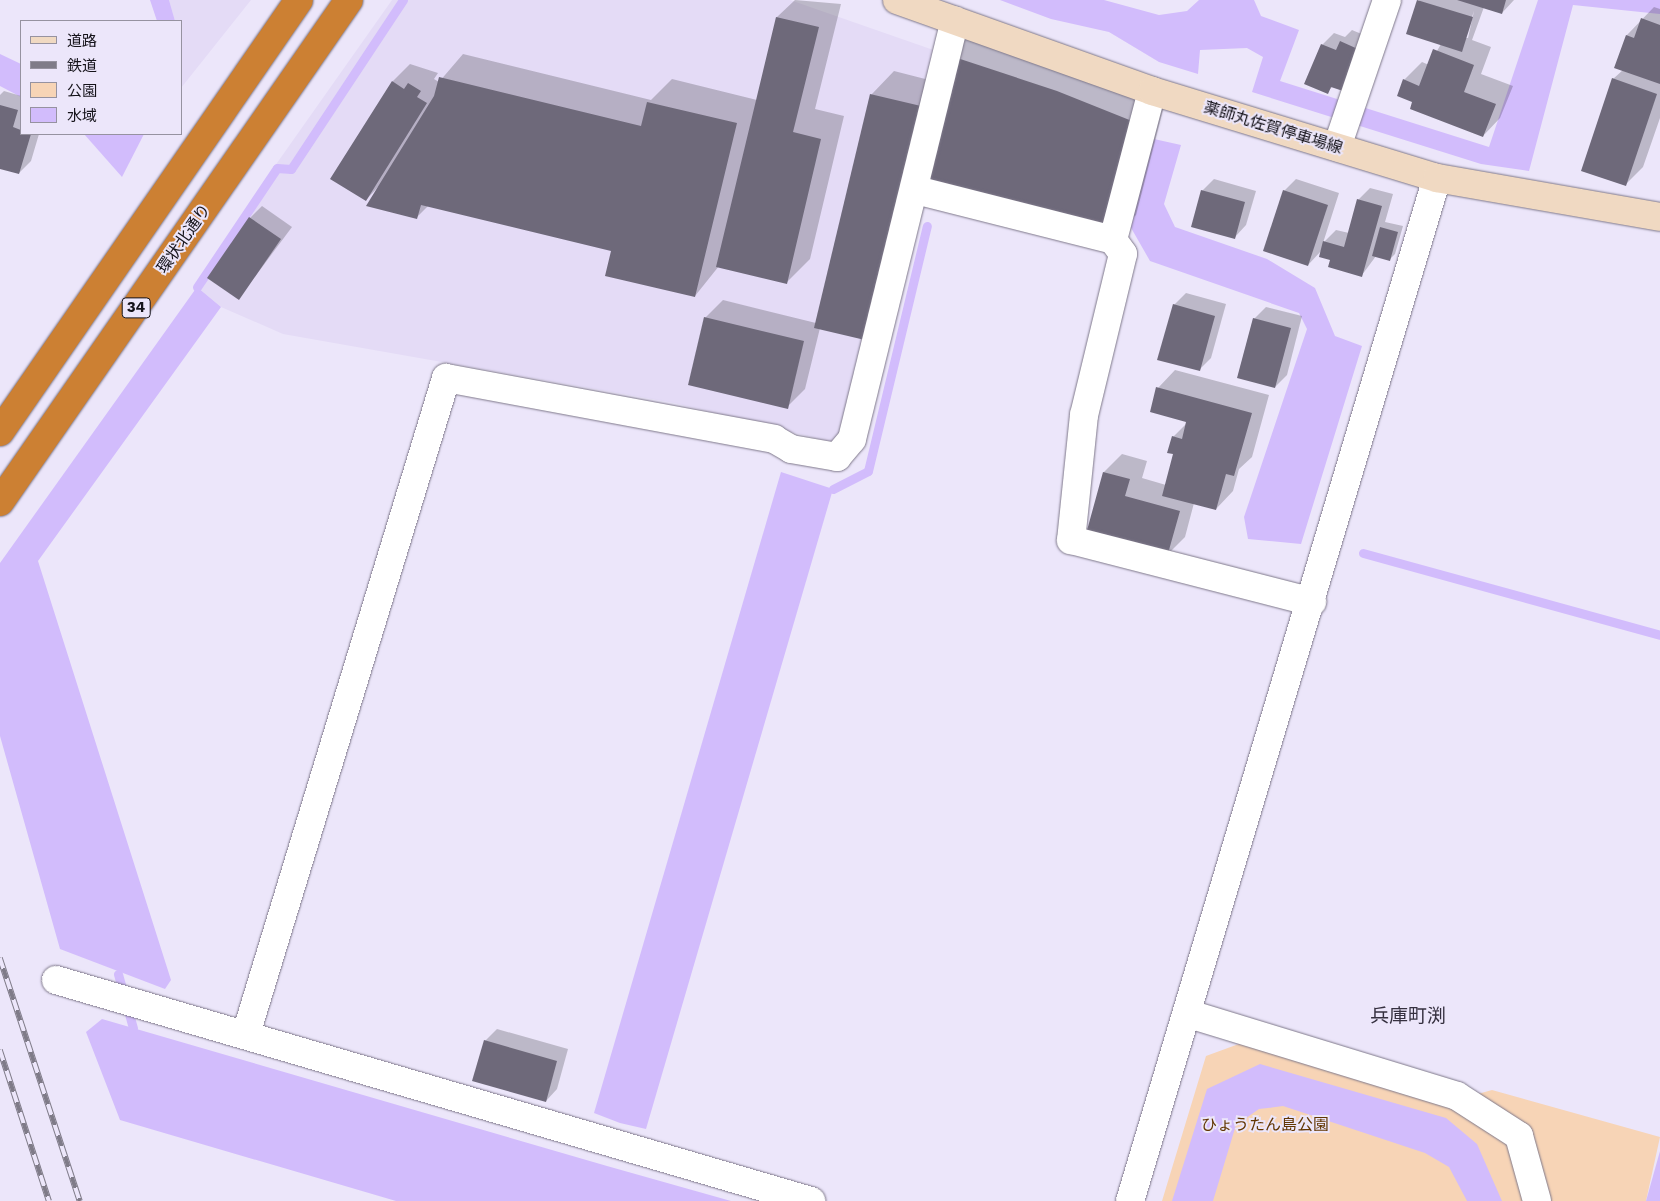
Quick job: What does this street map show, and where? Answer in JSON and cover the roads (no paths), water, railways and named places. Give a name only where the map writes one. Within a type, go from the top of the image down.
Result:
[{"type":"highway","name":"34","points":[[0,432],[239,90],[299,0]]},
{"type":"highway","name":"環状北通り","points":[[0,502],[350,0]]},
{"type":"main road","name":"薬師丸佐賀停車場線","points":[[914,3],[955,21],[1152,91],[1340,140],[1437,178],[1660,216]]},
{"type":"street","points":[[1340,140],[1387,0]]},
{"type":"street","points":[[246,1034],[446,378],[774,439],[791,449],[838,457],[852,438],[916,190],[955,21]]},
{"type":"street","points":[[1113,240],[1152,91]]},
{"type":"street","points":[[1130,1201],[1189,1014],[1437,178]]},
{"type":"street","points":[[916,190],[1113,240],[1123,254],[1084,415],[1071,540],[1312,602]]},
{"type":"street","points":[[56,980],[103,991],[811,1201]]},
{"type":"street","points":[[1189,1014],[1457,1096],[1518,1136],[1537,1201]]},
{"type":"water","points":[[150,0],[169,0],[175,20],[157,20]]},
{"type":"water","points":[[1000,0],[1104,0],[1159,15],[1187,11],[1199,0],[1254,0],[1261,16],[1299,30],[1280,81],[1489,147],[1538,0],[1660,0],[1660,14],[1573,5],[1529,171],[1481,164],[1252,92],[1263,57],[1247,48],[1200,50],[1198,74],[1159,62],[1109,32],[1051,19]]},
{"type":"water","points":[[0,54],[20,64],[20,96],[0,86]]},
{"type":"water","points":[[85,135],[143,135],[122,177]]},
{"type":"water","points":[[1154,139],[1181,145],[1164,204],[1175,227],[1267,259],[1315,288],[1335,336],[1362,346],[1301,544],[1248,539],[1244,517],[1307,329],[1299,313],[1150,261],[1130,226]]},
{"type":"water","points":[[197,287],[221,307],[38,561],[171,980],[165,989],[60,949],[0,736],[0,563]]},
{"type":"water","points":[[781,472],[833,489],[646,1129],[620,1123],[594,1113]]},
{"type":"water","points":[[102,1019],[731,1201],[396,1201],[120,1120],[86,1032]]},
{"type":"water","points":[[1260,1064],[1446,1118],[1477,1144],[1502,1201],[1467,1201],[1449,1167],[1425,1153],[1283,1106],[1259,1109],[1236,1125],[1213,1201],[1172,1201],[1207,1089]]},
{"type":"water","points":[[1660,1151],[1660,1201],[1646,1201]]},
{"type":"waterway","points":[[197,287],[277,168],[291,169],[403,0]]},
{"type":"waterway","points":[[833,489],[868,471],[927,226]]},
{"type":"waterway","points":[[1363,553],[1660,635]]},
{"type":"waterway","points":[[118,974],[133,1028]]},
{"type":"railway","points":[[0,958],[80,1201]]},
{"type":"railway","points":[[0,1050],[49,1201]]},
{"type":"district","name":"兵庫町渕","points":[[1408,1016]]},
{"type":"park label","name":"ひょうたん島公園","points":[[1265,1125]]}]
